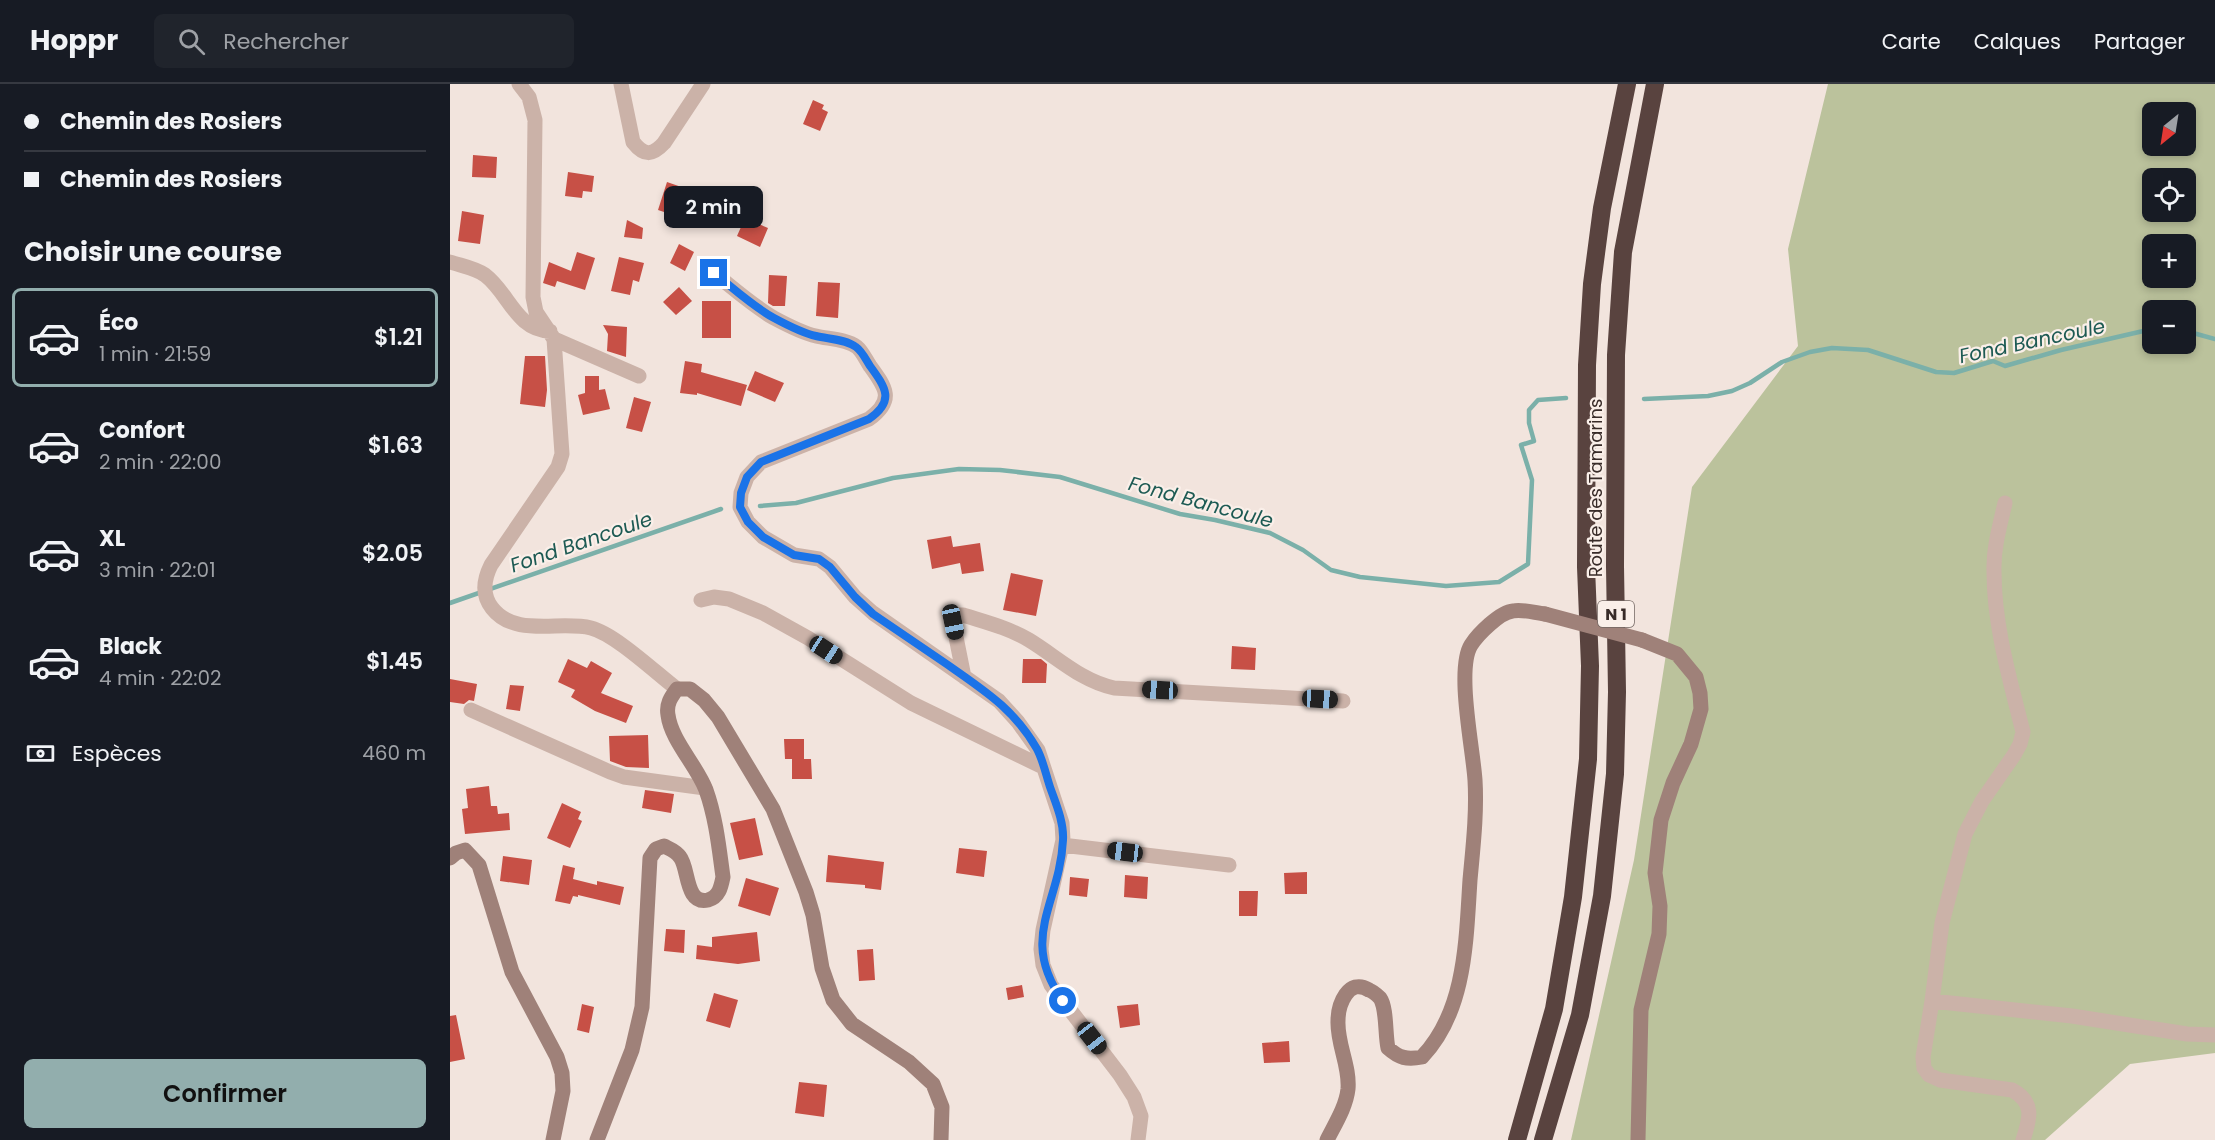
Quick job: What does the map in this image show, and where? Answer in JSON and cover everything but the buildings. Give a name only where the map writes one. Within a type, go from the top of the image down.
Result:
[{"type":"highway","name":"Route des Tamarins","points":[[1517,1140],[1554,1009],[1573,897],[1588,759],[1590,666],[1586,567],[1587,365],[1592,284],[1602,208],[1627,84]]},
{"type":"highway","name":"Route des Tamarins","points":[[1543,1140],[1580,1015],[1602,896],[1615,774],[1617,692],[1616,356],[1623,252],[1655,84]]},
{"type":"main road","points":[[1327,1140],[1342,1110],[1348,1091],[1348,1071],[1338,1033],[1337,1019],[1341,1002],[1347,991],[1355,987],[1363,987],[1380,998],[1388,1048],[1399,1057],[1411,1059],[1422,1057],[1439,1034],[1448,1016],[1465,955],[1473,843],[1475,782],[1464,668],[1471,645],[1490,624],[1512,610],[1545,614],[1642,640],[1677,654],[1696,678],[1700,693],[1701,709],[1691,744],[1673,783],[1664,811],[1657,848],[1655,873],[1660,906],[1659,934],[1641,1010],[1638,1140]]},
{"type":"main road","points":[[597,1140],[632,1050],[642,1007],[650,858],[656,849],[664,846],[674,851],[681,858],[688,885],[699,899],[708,900],[717,896],[722,887],[723,878],[714,817],[705,788],[673,730],[668,714],[669,700],[677,689],[690,689],[711,708],[773,808],[806,892],[813,915],[822,968],[833,1000],[852,1024],[909,1062],[933,1084],[942,1107],[941,1140]]},
{"type":"main road","points":[[450,858],[465,850],[479,865],[513,972],[557,1057],[562,1073],[563,1091],[552,1140]]},
{"type":"street","points":[[519,84],[529,97],[535,120],[533,297],[536,312],[552,335],[562,454],[558,467],[491,565],[485,577],[484,590],[495,613],[505,619],[520,625],[591,627],[603,633],[677,689]]},
{"type":"street","points":[[621,84],[633,142],[638,148],[650,153],[656,151],[664,143],[703,84]]},
{"type":"street","points":[[450,262],[477,270],[484,275],[529,326],[639,376]]},
{"type":"street","points":[[714,273],[782,322],[806,333],[858,348],[882,382],[886,394],[885,403],[879,412],[869,419],[761,462],[747,477],[741,493],[740,507],[748,522],[763,537],[794,555],[819,559],[830,567],[855,597],[873,614],[999,701],[1038,750],[1062,822],[1062,844],[1043,930],[1041,949],[1043,965],[1051,986],[1120,1075],[1134,1097],[1142,1116],[1138,1140]]},
{"type":"street","points":[[2005,503],[1995,548],[1994,572],[2000,636],[2023,732],[2017,750],[1982,801],[1965,834],[1942,923],[1923,1058],[1924,1068],[1929,1075],[1940,1080],[2012,1090],[2022,1095],[2029,1108],[2029,1122],[2023,1140]]},
{"type":"street","points":[[701,600],[714,597],[729,599],[763,613],[808,638],[911,703],[1043,767]]},
{"type":"street","points":[[964,677],[953,622],[958,615],[995,625],[1027,639],[1085,678],[1100,685],[1114,688],[1343,701]]},
{"type":"street","points":[[471,710],[624,777],[705,788]]},
{"type":"street","points":[[1062,844],[1229,865]]},
{"type":"street","points":[[1932,1001],[2072,1016],[2187,1034],[2215,1035]]},
{"type":"green space","points":[[1828,84],[2215,84],[2215,1053],[2130,1064],[2045,1140],[1571,1140],[1634,860],[1692,487],[1798,346],[1788,249]]},
{"type":"waterway","name":"Fond Bancoule","points":[[1644,399],[1708,396],[1732,391],[1750,383],[1782,362],[1810,352],[1832,348],[1868,350],[1936,372],[1954,373],[1993,361],[2005,366],[2142,331]]},
{"type":"waterway","name":"Fond Bancoule","points":[[2196,334],[2215,339]]},
{"type":"waterway","name":"Fond Bancoule","points":[[760,506],[796,503],[893,478],[959,469],[1000,470],[1060,477],[1180,514],[1270,533],[1303,550],[1331,570],[1360,577],[1446,586],[1499,582],[1528,564],[1532,480],[1521,445],[1534,441],[1529,423],[1529,410],[1538,400],[1566,398]]},
{"type":"waterway","name":"Fond Bancoule","points":[[450,603],[721,509]]},
{"type":"route","points":[[714,273],[782,322],[814,336],[854,345],[882,382],[886,394],[885,403],[879,412],[869,419],[761,462],[747,477],[741,493],[740,507],[748,522],[763,537],[794,555],[819,559],[830,567],[855,597],[873,614],[999,701],[1038,750],[1062,822],[1063,840],[1041,949],[1043,965],[1051,986],[1063,1001]]}]
